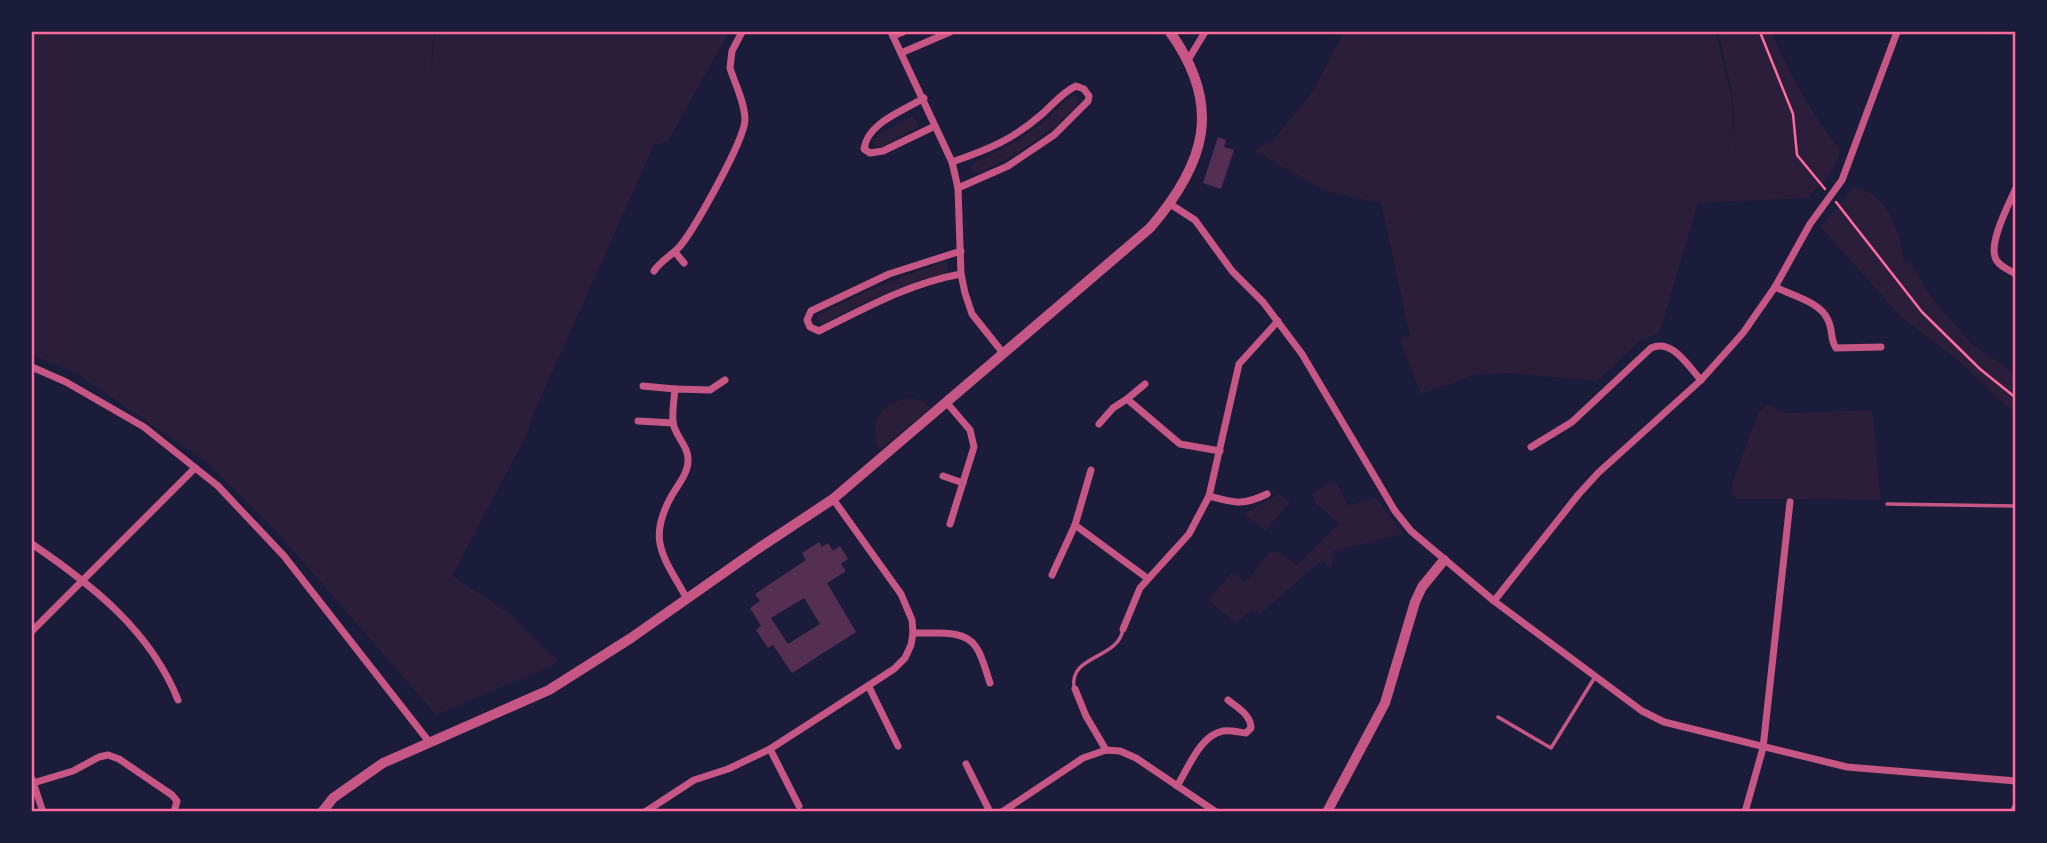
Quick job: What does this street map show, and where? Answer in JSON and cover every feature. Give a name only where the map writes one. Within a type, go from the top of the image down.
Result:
[{"type":"street","points":[[654,271],[661,261],[676,251],[686,239],[728,164],[742,133],[744,114],[730,60],[742,32]]},
{"type":"street","points":[[903,32],[892,34],[952,162],[958,188],[961,274],[972,314],[1003,353]]},
{"type":"street","points":[[901,53],[950,32]]},
{"type":"street","points":[[322,811],[333,798],[383,764],[549,690],[631,638],[833,499],[1150,228],[1170,204],[1191,166],[1200,145],[1203,127],[1202,104],[1188,60],[1170,32]]},
{"type":"street","points":[[1188,60],[1205,32]]},
{"type":"street","points":[[1494,601],[1585,488],[1701,380],[1743,333],[1774,287],[1810,224],[1842,180],[1896,32]]},
{"type":"street","points":[[952,162],[999,145],[1041,116],[1065,92],[1076,86],[1084,89],[1089,96],[1088,101],[1054,135],[1008,166],[958,188]]},
{"type":"street","points":[[924,99],[871,130],[865,138],[863,149],[870,153],[883,151],[935,126]]},
{"type":"street","points":[[2015,188],[1994,244],[1995,260],[2015,274]]},
{"type":"street","points":[[1170,204],[1195,220],[1232,271],[1278,321],[1316,377],[1395,511],[1411,531],[1494,601],[1642,711],[1664,722],[1847,767],[2015,781]]},
{"type":"street","points":[[676,251],[684,263]]},
{"type":"street","points":[[961,251],[889,274],[811,311],[807,320],[810,327],[819,331],[889,296],[938,278],[961,274]]},
{"type":"street","points":[[1774,287],[1819,308],[1828,319],[1831,341],[1836,348],[1881,347]]},
{"type":"street","points":[[1123,629],[1128,612],[1147,578],[1189,534],[1209,496],[1240,364],[1278,321]]},
{"type":"street","points":[[1531,446],[1572,422],[1656,345],[1672,349],[1701,380]]},
{"type":"street","points":[[32,367],[66,382],[144,427],[218,486],[284,556],[430,743]]},
{"type":"street","points":[[643,386],[710,390],[725,380]]},
{"type":"street","points":[[1099,424],[1113,408],[1145,384]]},
{"type":"street","points":[[675,389],[673,423],[685,446],[688,461],[685,474],[663,512],[658,528],[658,543],[687,599]]},
{"type":"street","points":[[1127,399],[1180,444],[1220,452]]},
{"type":"street","points":[[947,403],[970,430],[974,447],[950,524]]},
{"type":"street","points":[[638,421],[673,423]]},
{"type":"street","points":[[32,631],[195,468]]},
{"type":"street","points":[[1052,575],[1075,525],[1091,470]]},
{"type":"street","points":[[943,476],[963,483]]},
{"type":"street","points":[[1209,496],[1248,503],[1267,494]]},
{"type":"street","points":[[645,811],[694,780],[728,769],[770,749],[869,687],[905,658],[913,633],[912,620],[901,594],[833,499]]},
{"type":"street","points":[[1745,811],[1763,748],[1790,502]]},
{"type":"street","points":[[1075,525],[1147,578]]},
{"type":"street","points":[[32,544],[84,580],[135,629],[168,675],[178,700]]},
{"type":"street","points":[[1327,811],[1385,703],[1415,601],[1422,587],[1444,560]]},
{"type":"street","points":[[913,633],[957,635],[970,639],[977,647],[990,683]]},
{"type":"street","points":[[869,687],[898,746]]},
{"type":"street","points":[[1075,689],[1105,750]]},
{"type":"street","points":[[1177,786],[1204,742],[1213,735],[1222,731],[1246,733],[1251,729],[1251,721],[1228,699]]},
{"type":"street","points":[[770,749],[799,806]]},
{"type":"street","points":[[1002,811],[1083,758],[1105,750],[1120,751],[1136,758],[1206,808],[1216,811]]},
{"type":"street","points":[[43,811],[32,781],[73,771],[108,755],[119,759],[172,795],[177,802],[174,811]]},
{"type":"street","points":[[966,764],[990,811]]},
{"type":"street","points":[[2013,811],[2015,806]]},
{"type":"lane","points":[[1887,503],[2015,506]]},
{"type":"lane","points":[[1075,689],[1073,679],[1080,666],[1109,650],[1122,635],[1123,629]]},
{"type":"lane","points":[[1498,717],[1550,748],[1595,677]]},
{"type":"path","points":[[1760,32],[1793,114],[1797,155],[1812,174]]},
{"type":"path","points":[[1864,235],[1922,312],[1980,369],[2015,398]]},
{"type":"shaded area","points":[[32,32],[434,32],[430,82],[435,32],[729,32],[668,141],[654,145],[533,415],[527,434],[452,576],[509,613],[559,662],[436,715],[278,533],[206,462],[79,375],[32,354]]},
{"type":"shaded area","points":[[1344,32],[1716,32],[1731,96],[1736,159],[1732,93],[1718,32],[1771,32],[1811,108],[1841,150],[1830,174],[1809,198],[1698,203],[1659,334],[1642,339],[1597,381],[1507,373],[1475,375],[1421,394],[1400,340],[1410,336],[1381,203],[1325,191],[1254,150],[1273,140],[1311,94]]},
{"type":"shaded area","points":[[1075,96],[1079,100],[1078,105],[1031,144],[978,173],[971,170],[975,163],[1042,124],[1065,101]]},
{"type":"shaded area","points":[[913,116],[919,127],[883,146],[877,147],[873,143],[876,136]]},
{"type":"shaded area","points":[[1853,188],[1865,191],[1883,205],[1895,226],[1904,261],[1912,265],[1931,297],[1972,344],[2015,374],[2015,414],[1959,361],[1901,317],[1821,227]]},
{"type":"shaded area","points":[[947,261],[948,272],[900,288],[823,324],[819,323],[817,316],[849,300]]},
{"type":"shaded area","points":[[912,398],[923,401],[931,408],[879,450],[875,429],[880,414],[893,403]]},
{"type":"shaded area","points":[[1768,404],[1785,413],[1872,410],[1881,500],[1736,499],[1731,487],[1758,413]]},
{"type":"shaded area","points":[[1335,480],[1348,505],[1376,498],[1403,534],[1334,551],[1331,570],[1322,560],[1259,615],[1254,609],[1235,623],[1208,600],[1232,572],[1246,582],[1269,553],[1278,551],[1297,566],[1339,524],[1316,503],[1312,493]]},
{"type":"shaded area","points":[[1280,494],[1291,501],[1265,531],[1243,514]]},
{"type":"building","points":[[1218,137],[1226,140],[1224,147],[1234,150],[1221,189],[1203,183]]},
{"type":"building","points":[[819,542],[822,547],[828,543],[833,551],[840,546],[848,559],[841,564],[846,571],[827,583],[856,632],[792,673],[773,645],[768,648],[756,630],[761,626],[750,608],[760,601],[755,594],[806,560],[802,553]],"holes":[[[804,598],[820,624],[788,644],[771,618]]]}]
